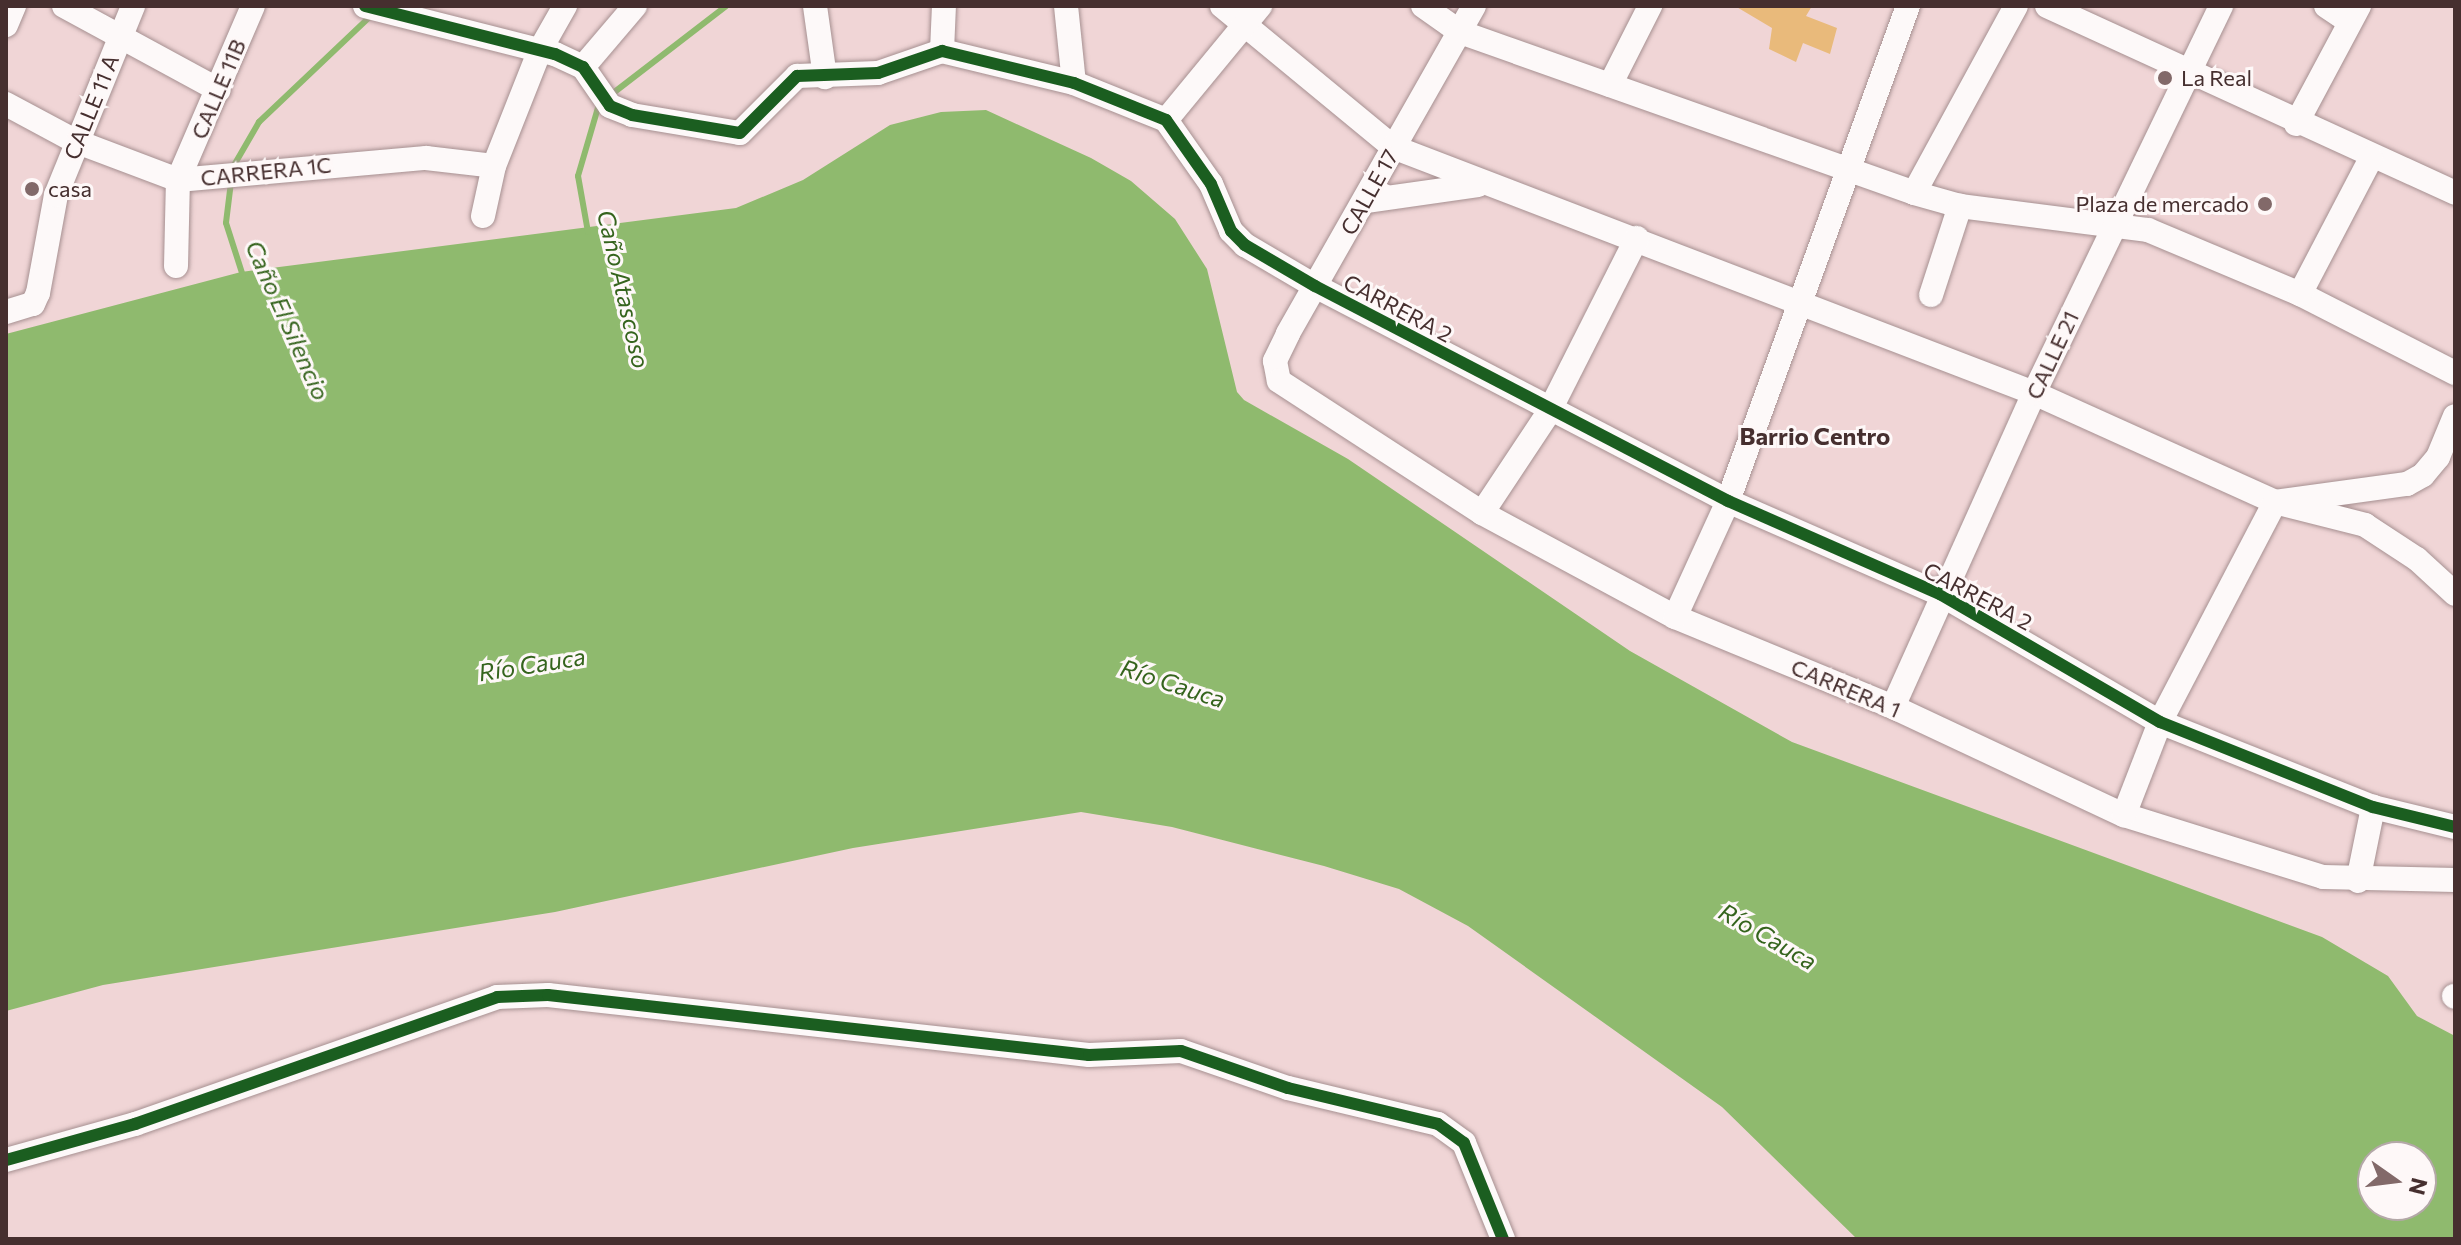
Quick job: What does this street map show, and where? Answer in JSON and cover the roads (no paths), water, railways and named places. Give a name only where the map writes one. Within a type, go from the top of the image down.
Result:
[{"type":"street","points":[[6,25],[14,6]]},
{"type":"street","points":[[64,6],[219,90]]},
{"type":"street","name":"CALLE 11 A","points":[[6,312],[33,304],[56,195],[75,141],[133,6]]},
{"type":"street","name":"CALLE 11B","points":[[176,266],[178,180],[253,6]]},
{"type":"street","points":[[483,216],[494,166],[540,50],[565,6]]},
{"type":"street","points":[[583,67],[635,6]]},
{"type":"street","points":[[815,6],[825,77]]},
{"type":"street","points":[[942,51],[944,6]]},
{"type":"street","points":[[1066,6],[1074,83]]},
{"type":"street","points":[[1222,6],[1252,15],[1393,147],[1480,185],[1637,238],[2034,393],[2275,502],[2365,525],[2417,559],[2455,594]]},
{"type":"street","points":[[1423,6],[1460,32],[1914,193],[1960,206],[2148,230],[2300,294],[2455,373]]},
{"type":"street","name":"CALLE 17","points":[[1279,381],[1275,361],[1474,6]]},
{"type":"street","points":[[1610,85],[1650,6]]},
{"type":"street","points":[[1675,617],[1728,501],[1908,6]]},
{"type":"street","points":[[1914,193],[2016,6]]},
{"type":"street","points":[[2047,6],[2296,124],[2455,193]]},
{"type":"street","name":"CALLE 21","points":[[1893,707],[1940,594],[2034,393],[2187,70],[2221,6]]},
{"type":"street","points":[[2296,124],[2353,14],[2326,6]]},
{"type":"street","points":[[376,10],[540,50],[583,67],[605,98],[632,115],[740,133],[748,130],[782,85],[797,76],[878,73],[942,51],[1074,83],[1166,120],[1252,15]]},
{"type":"street","name":"CARRERA 1C","points":[[6,104],[75,141],[178,180],[426,158],[494,166]]},
{"type":"street","name":"CARRERA 2","points":[[1166,120],[1211,184],[1231,231],[1315,286],[1549,412],[1728,501],[1940,594],[2160,722],[2373,807],[2455,827]]},
{"type":"street","points":[[2300,294],[2371,158]]},
{"type":"street","points":[[1366,201],[1480,185]]},
{"type":"street","points":[[1931,295],[1960,206]]},
{"type":"street","points":[[1482,513],[1549,412],[1637,238]]},
{"type":"street","name":"CARRERA 1","points":[[1279,381],[1482,513],[1675,617],[1893,707],[2124,815],[2289,870],[2358,881],[2455,880]]},
{"type":"street","points":[[2275,502],[2407,484],[2423,475],[2438,457],[2455,416]]},
{"type":"street","points":[[2357,491],[2365,525]]},
{"type":"street","points":[[2124,815],[2160,722],[2275,502]]},
{"type":"street","points":[[2358,881],[2373,807]]},
{"type":"street","points":[[6,1160],[135,1124],[497,997],[548,995],[1089,1055],[1181,1051],[1288,1088],[1438,1124],[1464,1143],[1503,1239]]},
{"type":"water","name":"Río Cauca","points":[[986,110],[1091,158],[1131,181],[1175,219],[1207,269],[1237,392],[1244,400],[1348,459],[1630,651],[1792,742],[2322,937],[2388,976],[2417,1016],[2455,1036],[2455,1239],[1857,1239],[1722,1107],[1468,926],[1399,889],[1324,866],[1172,827],[1081,812],[853,848],[555,912],[103,985],[6,1011],[6,334],[241,272],[736,208],[803,180],[890,125],[941,112]]},
{"type":"waterway","name":"Caño Atascoso","points":[[608,97],[726,6]]},
{"type":"waterway","name":"Caño El Silencio","points":[[233,167],[259,122],[373,14]]},
{"type":"waterway","name":"Caño Atascoso","points":[[588,232],[578,176],[599,104]]},
{"type":"waterway","name":"Caño El Silencio","points":[[231,182],[226,223],[243,276]]},
{"type":"place","name":"La Real","points":[[2165,78]]},
{"type":"place","name":"casa","points":[[32,189]]},
{"type":"place","name":"Plaza de mercado","points":[[2265,204]]},
{"type":"district","name":"Barrio Centro","points":[[1815,436]]}]
